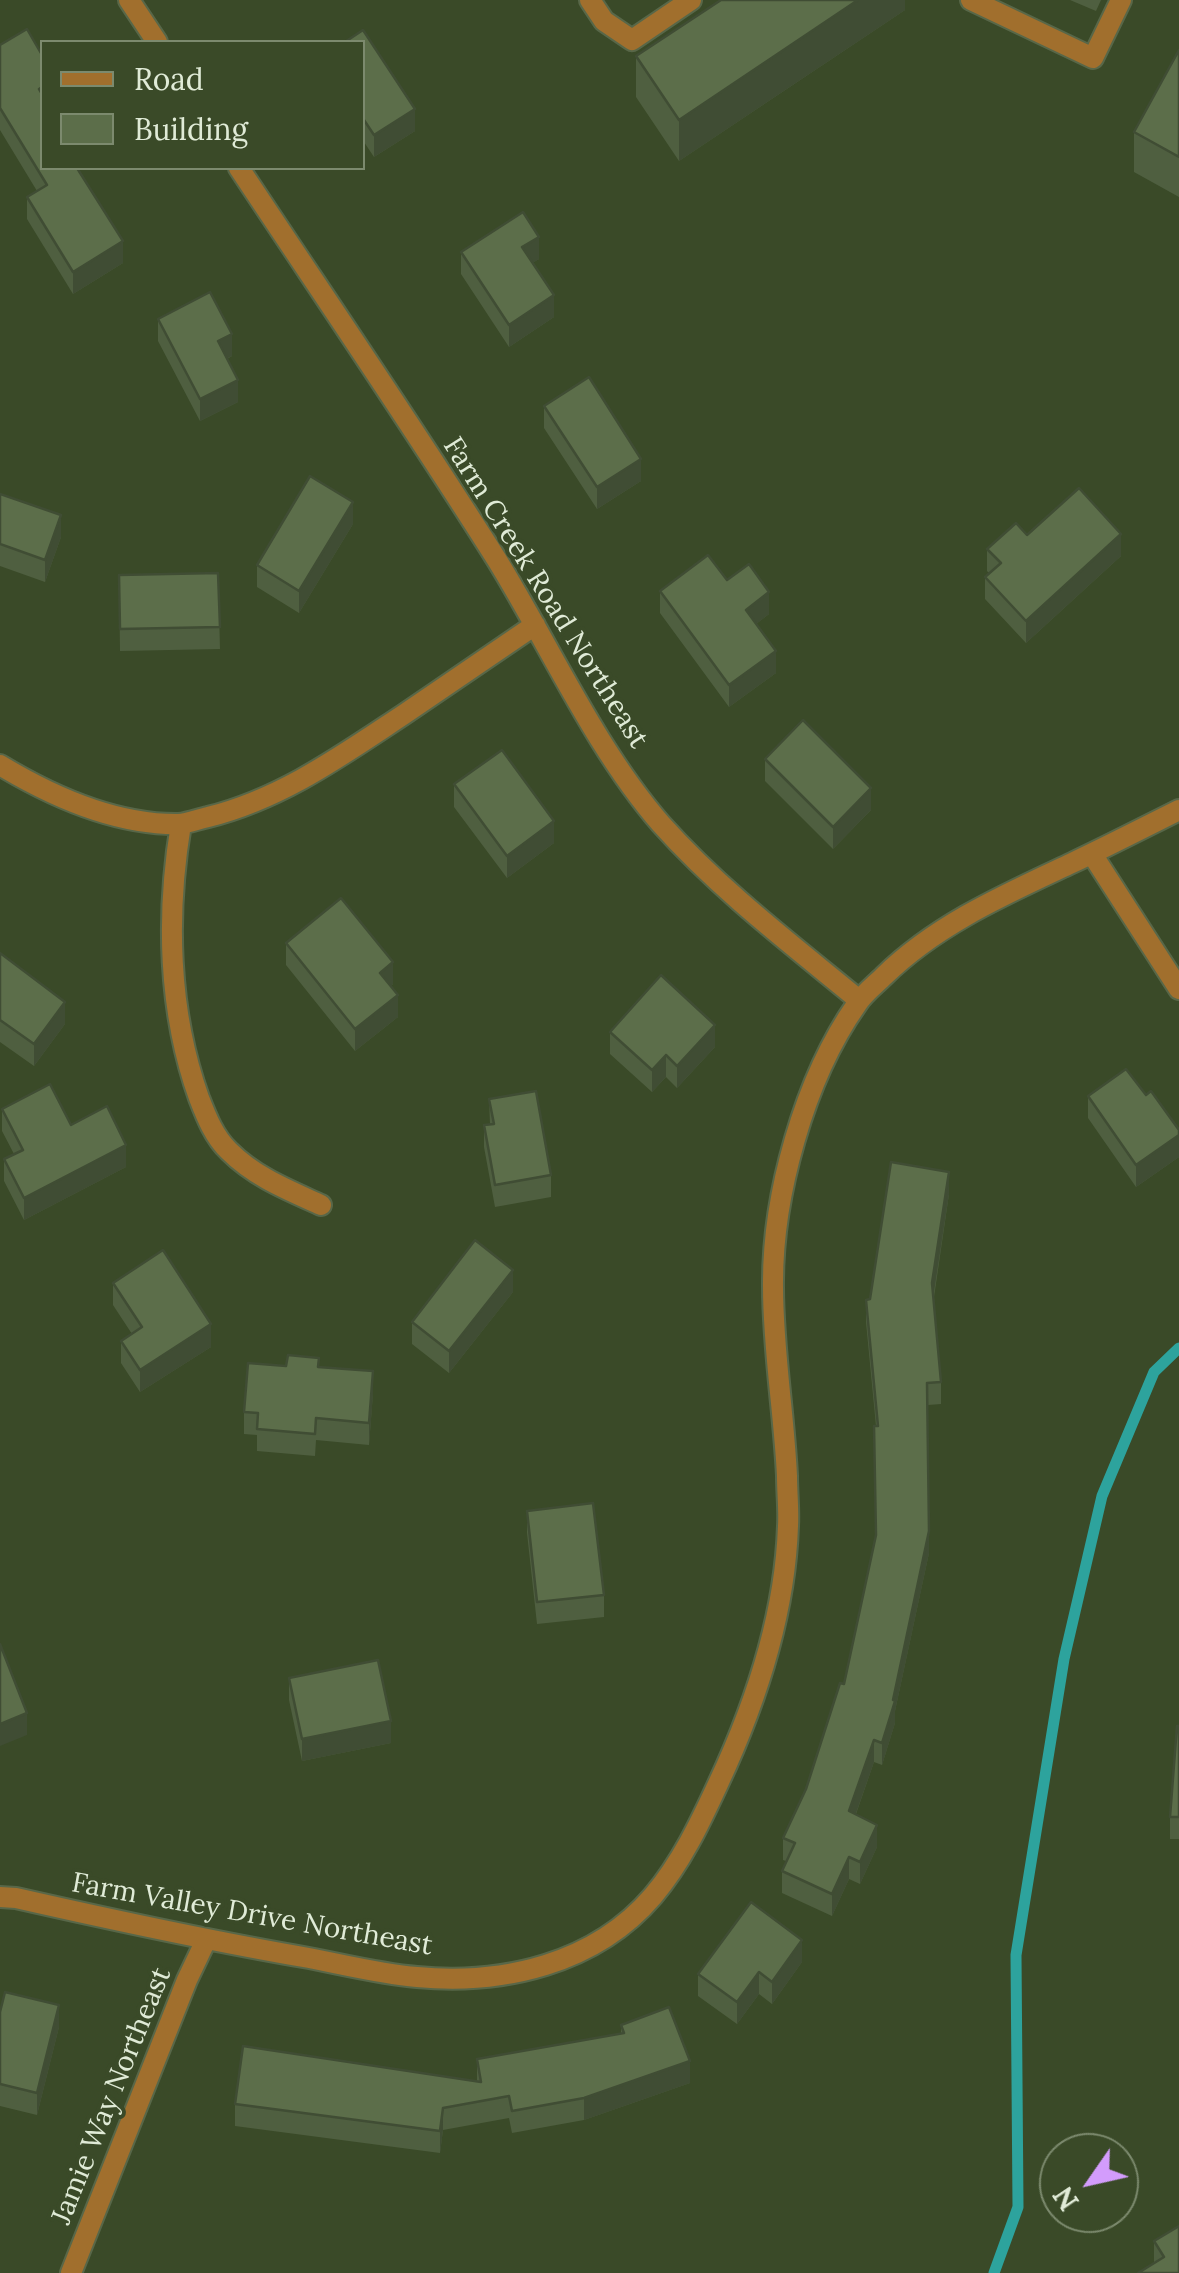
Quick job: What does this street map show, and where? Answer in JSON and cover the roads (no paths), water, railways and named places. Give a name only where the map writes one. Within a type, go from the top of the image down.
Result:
[{"type":"street","points":[[129,0],[156,40]]},
{"type":"street","points":[[590,0],[604,21],[632,40],[691,0]]},
{"type":"street","points":[[970,0],[1093,58],[1121,0]]},
{"type":"street","name":"Farm Creek Road Northeast","points":[[240,170],[497,560],[625,776],[699,864],[859,1000]]},
{"type":"street","points":[[0,765],[58,796],[134,819],[181,824],[236,810],[283,790],[336,760],[536,625]]},
{"type":"street","name":"Farm Valley Drive Northeast","points":[[0,1897],[206,1940],[417,1977],[513,1974],[557,1964],[625,1924],[652,1898],[677,1864],[701,1820],[742,1732],[772,1639],[788,1525],[773,1293],[774,1247],[779,1199],[792,1150],[834,1041],[859,1000],[904,956],[996,899],[1179,810]]},
{"type":"street","points":[[181,824],[174,864],[173,978],[180,1030],[207,1119],[226,1150],[265,1180],[322,1205]]},
{"type":"street","points":[[1092,854],[1179,989]]},
{"type":"street","name":"Jamie Way Northeast","points":[[72,2273],[206,1940]]},
{"type":"waterway","points":[[994,2273],[1018,2207],[1016,1955],[1064,1659],[1102,1496],[1154,1372],[1179,1348]]}]
